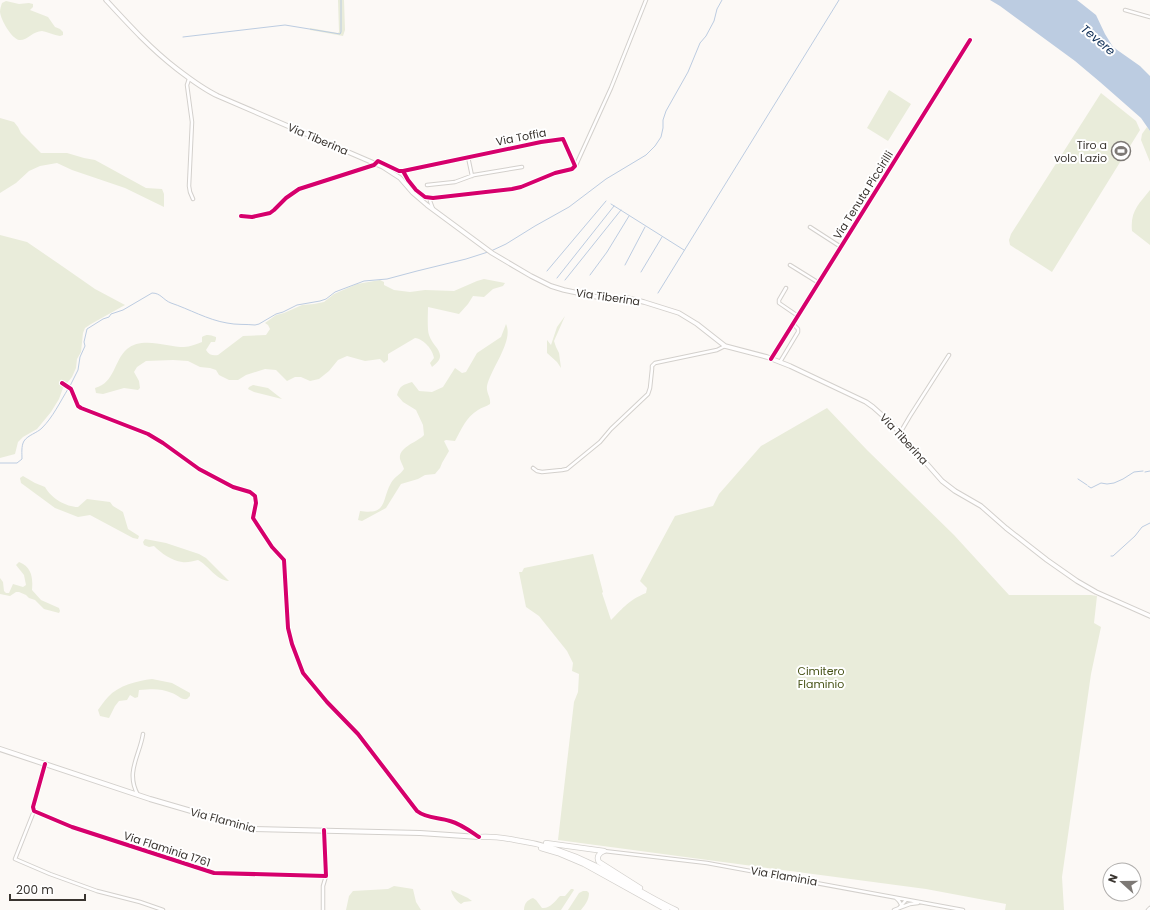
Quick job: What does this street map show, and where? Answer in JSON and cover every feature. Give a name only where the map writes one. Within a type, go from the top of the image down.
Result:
[{"type":"highway","name":"Via Flaminia","points":[[479,837],[529,842],[576,856],[676,910]]},
{"type":"highway","name":"Via Flaminia","points":[[479,837],[524,844],[558,853],[596,870],[667,910]]},
{"type":"highway","points":[[529,842],[604,851]]},
{"type":"highway","points":[[604,851],[598,856],[599,862],[646,892],[652,898]]},
{"type":"main road","name":"Via Tiberina","points":[[106,0],[138,36],[159,55],[205,90],[382,167],[400,178],[413,193],[429,203],[433,209],[492,253],[531,276],[551,286],[564,290],[608,298],[627,298],[679,313],[697,324],[725,346],[780,362],[866,402],[885,417],[942,481],[955,491],[981,506],[1006,528],[1064,572],[1090,589],[1150,616]]},
{"type":"main road","name":"Via Flaminia","points":[[0,749],[138,795],[253,829],[433,833],[479,837]]},
{"type":"street","points":[[241,216],[252,217],[270,213],[286,198],[299,189],[374,165],[379,161],[402,171],[416,190],[424,196],[433,198],[483,191],[512,189],[521,187],[555,173],[572,169],[576,164],[611,88],[646,0]]},
{"type":"street","points":[[1125,10],[1150,17]]},
{"type":"street","name":"Via Tenuta Piccirilli","points":[[771,359],[970,40]]},
{"type":"street","points":[[189,79],[187,85],[192,122],[189,186],[193,199]]},
{"type":"street","name":"Via Toffia","points":[[402,171],[541,142],[563,139],[574,166]]},
{"type":"street","points":[[468,157],[472,176]]},
{"type":"street","points":[[427,185],[456,182],[472,176],[522,167]]},
{"type":"street","points":[[429,203],[433,198]]},
{"type":"street","points":[[810,227],[841,246]]},
{"type":"street","points":[[790,265],[819,283]]},
{"type":"street","points":[[786,288],[779,300],[779,303],[798,316]]},
{"type":"street","points":[[780,362],[798,332],[798,329],[793,324]]},
{"type":"street","points":[[533,468],[542,472],[564,470],[596,446],[648,394],[652,366],[655,363],[717,350],[725,346]]},
{"type":"street","points":[[900,434],[908,418],[949,355]]},
{"type":"street","points":[[64,384],[71,389],[78,406],[148,434],[199,469],[228,484],[250,492],[255,496],[256,503],[253,518],[272,547],[284,560],[288,628],[292,644],[303,673],[326,702],[358,734],[417,811],[428,817],[445,819],[455,823],[479,837]]},
{"type":"street","points":[[138,795],[134,784],[134,767],[143,734]]},
{"type":"street","points":[[45,764],[33,808],[34,811],[15,859],[50,874],[97,891],[140,902],[162,910]]},
{"type":"street","name":"Via Flaminia 1761","points":[[34,811],[72,827],[214,873],[326,876]]},
{"type":"street","points":[[323,910],[323,886],[326,876],[324,830]]},
{"type":"street","name":"Via Flaminia","points":[[604,851],[708,863],[963,910]]},
{"type":"street","points":[[894,897],[903,906]]},
{"type":"street","points":[[903,906],[908,900]]},
{"type":"street","points":[[896,910],[903,906],[921,902]]},
{"type":"green space","points":[[338,0],[344,0],[345,30],[343,36],[310,30],[310,28],[339,32]]},
{"type":"green space","points":[[6,1],[19,4],[33,4],[33,7],[30,10],[48,17],[55,27],[63,32],[63,35],[60,36],[39,31],[22,40],[16,39],[4,24],[1,15],[0,11],[2,3]]},
{"type":"green space","points":[[889,90],[911,104],[888,141],[867,128]]},
{"type":"green space","points":[[1101,93],[1136,121],[1140,130],[1052,272],[1010,245],[1009,240],[1011,234]]},
{"type":"green space","points":[[0,118],[14,122],[21,133],[41,153],[67,153],[95,160],[146,188],[162,189],[164,194],[164,207],[125,188],[72,170],[57,163],[40,166],[29,171],[16,183],[0,193]]},
{"type":"green space","points":[[1147,127],[1150,131],[1150,162],[1141,140],[1142,134]]},
{"type":"green space","points":[[1150,190],[1150,245],[1132,231],[1132,218],[1136,208]]},
{"type":"green space","points":[[0,235],[27,242],[95,289],[125,305],[85,328],[81,352],[77,359],[76,368],[72,377],[63,388],[59,399],[51,412],[37,429],[23,437],[18,442],[15,454],[0,458]]},
{"type":"green space","points":[[484,279],[505,283],[503,286],[493,289],[484,297],[473,296],[459,314],[428,307],[429,335],[440,355],[440,358],[432,367],[430,363],[434,358],[428,345],[422,340],[415,338],[388,354],[388,360],[384,363],[380,359],[365,361],[347,356],[338,360],[329,371],[319,379],[310,381],[301,377],[295,377],[287,381],[276,370],[265,369],[246,375],[238,380],[229,380],[219,375],[216,370],[200,367],[188,361],[146,361],[137,367],[134,372],[139,381],[140,388],[138,390],[124,388],[103,394],[96,393],[95,388],[107,381],[119,359],[127,349],[133,345],[140,343],[155,343],[186,347],[202,342],[202,337],[209,335],[216,337],[216,339],[215,342],[211,342],[206,350],[211,355],[218,355],[243,336],[266,335],[270,329],[265,323],[276,315],[302,305],[324,302],[334,294],[357,284],[380,280],[384,282],[384,285],[394,290],[410,292],[425,290],[454,291]]},
{"type":"green space","points":[[565,316],[554,341],[559,353],[561,368],[547,353],[547,340],[551,345],[557,327]]},
{"type":"green space","points":[[506,324],[508,331],[505,346],[487,386],[490,404],[470,416],[455,441],[444,441],[449,451],[435,474],[425,475],[418,479],[401,484],[386,508],[362,521],[358,520],[360,511],[369,512],[379,509],[391,483],[404,469],[400,459],[402,451],[424,435],[423,425],[416,410],[403,402],[397,395],[401,387],[412,382],[419,391],[432,392],[443,387],[455,368],[462,373],[466,372],[477,353],[501,337]]},
{"type":"green space","points":[[253,385],[268,388],[282,399],[248,389]]},
{"type":"green space","name":"Cimitero Flaminio","points":[[827,408],[867,450],[954,535],[1009,595],[1097,596],[1094,623],[1101,627],[1091,674],[1062,877],[1064,910],[1005,910],[1006,904],[926,889],[558,840],[574,702],[578,692],[579,674],[572,671],[573,663],[567,651],[539,616],[526,607],[519,572],[522,572],[524,568],[593,554],[602,593],[611,620],[631,601],[646,593],[647,588],[640,581],[675,516],[713,506],[719,494],[761,446]]},
{"type":"green space","points":[[23,476],[45,487],[55,498],[64,504],[73,507],[78,507],[87,499],[110,502],[113,506],[123,512],[128,529],[139,536],[138,539],[133,538],[90,515],[78,517],[55,508],[21,483],[20,478]]},
{"type":"green space","points":[[145,539],[166,543],[199,554],[206,558],[229,581],[220,578],[198,560],[190,562],[178,561],[163,554],[154,546],[149,547],[144,545],[143,542]]},
{"type":"green space","points":[[19,562],[27,567],[31,573],[32,590],[41,600],[59,608],[59,613],[44,609],[35,600],[19,592],[16,592],[10,596],[0,594],[0,578],[3,582],[4,591],[6,593],[9,593],[13,584],[23,587],[26,585],[24,575],[16,565]]},
{"type":"green space","points":[[152,679],[172,683],[190,693],[190,696],[185,699],[164,690],[139,690],[138,697],[135,698],[130,695],[127,700],[119,701],[109,718],[100,716],[98,710],[105,700],[117,689],[128,684]]},
{"type":"green space","points":[[394,886],[413,889],[416,902],[421,910],[346,910],[349,896],[353,891],[388,889]]},
{"type":"green space","points":[[571,889],[574,890],[561,910],[524,910],[526,902],[533,898],[542,908],[545,908],[552,904],[560,896],[565,896]]},
{"type":"green space","points":[[451,890],[472,901],[461,904],[454,898]]},
{"type":"green space","points":[[587,891],[589,896],[581,910],[568,910],[579,893]]},
{"type":"water","name":"Tevere","points":[[990,0],[1077,0],[1096,15],[1113,47],[1140,66],[1150,76],[1150,131],[1141,118],[1075,61]]},
{"type":"waterway","points":[[183,37],[285,25],[340,34],[341,0]]},
{"type":"waterway","points":[[491,251],[506,244],[569,207],[606,179],[646,155],[655,146],[661,137],[663,120],[666,111],[688,72],[700,43],[706,36],[714,21],[717,9],[722,0]]},
{"type":"waterway","points":[[658,293],[839,0]]},
{"type":"waterway","points":[[547,271],[606,201]]},
{"type":"waterway","points":[[611,204],[684,250]]},
{"type":"waterway","points":[[557,278],[614,206]]},
{"type":"waterway","points":[[565,280],[621,210]]},
{"type":"waterway","points":[[590,275],[607,252],[629,216]]},
{"type":"waterway","points":[[625,265],[645,227]]},
{"type":"waterway","points":[[641,272],[662,237]]},
{"type":"waterway","points":[[70,386],[78,370],[80,357],[85,346],[84,342],[87,329],[109,317],[111,314],[123,310],[152,293],[160,295],[171,303],[220,322],[255,325],[297,305],[326,299],[335,292],[364,281],[387,279],[488,252]]},
{"type":"waterway","points":[[0,463],[17,463],[22,459],[22,448],[24,441],[46,424],[68,389]]},
{"type":"waterway","points":[[1088,486],[1091,488],[1101,483],[1114,483],[1134,472],[1143,471]]},
{"type":"waterway","points":[[1145,472],[1150,471]]},
{"type":"waterway","points":[[1078,479],[1087,485]]},
{"type":"waterway","points":[[1111,556],[1113,556],[1135,536],[1142,527],[1150,523]]},
{"type":"cycle path","points":[[771,359],[970,40]]},
{"type":"cycle path","points":[[241,216],[252,217],[270,213],[286,198],[299,189],[374,165],[378,161],[399,171],[403,171],[416,190],[425,197],[433,198],[521,187],[555,173],[572,169],[575,166],[563,139],[541,142],[403,171]]},
{"type":"cycle path","points":[[62,383],[71,389],[78,406],[81,408],[148,434],[199,469],[233,487],[250,492],[255,496],[256,503],[253,518],[272,547],[284,560],[288,628],[292,644],[303,673],[327,702],[358,734],[417,811],[433,818],[458,824],[479,837]]},
{"type":"cycle path","points":[[45,764],[33,807],[34,811],[72,827],[214,873],[326,876],[324,830]]},
{"type":"place","name":"Tiro a volo Lazio","points":[[1121,151]]}]
